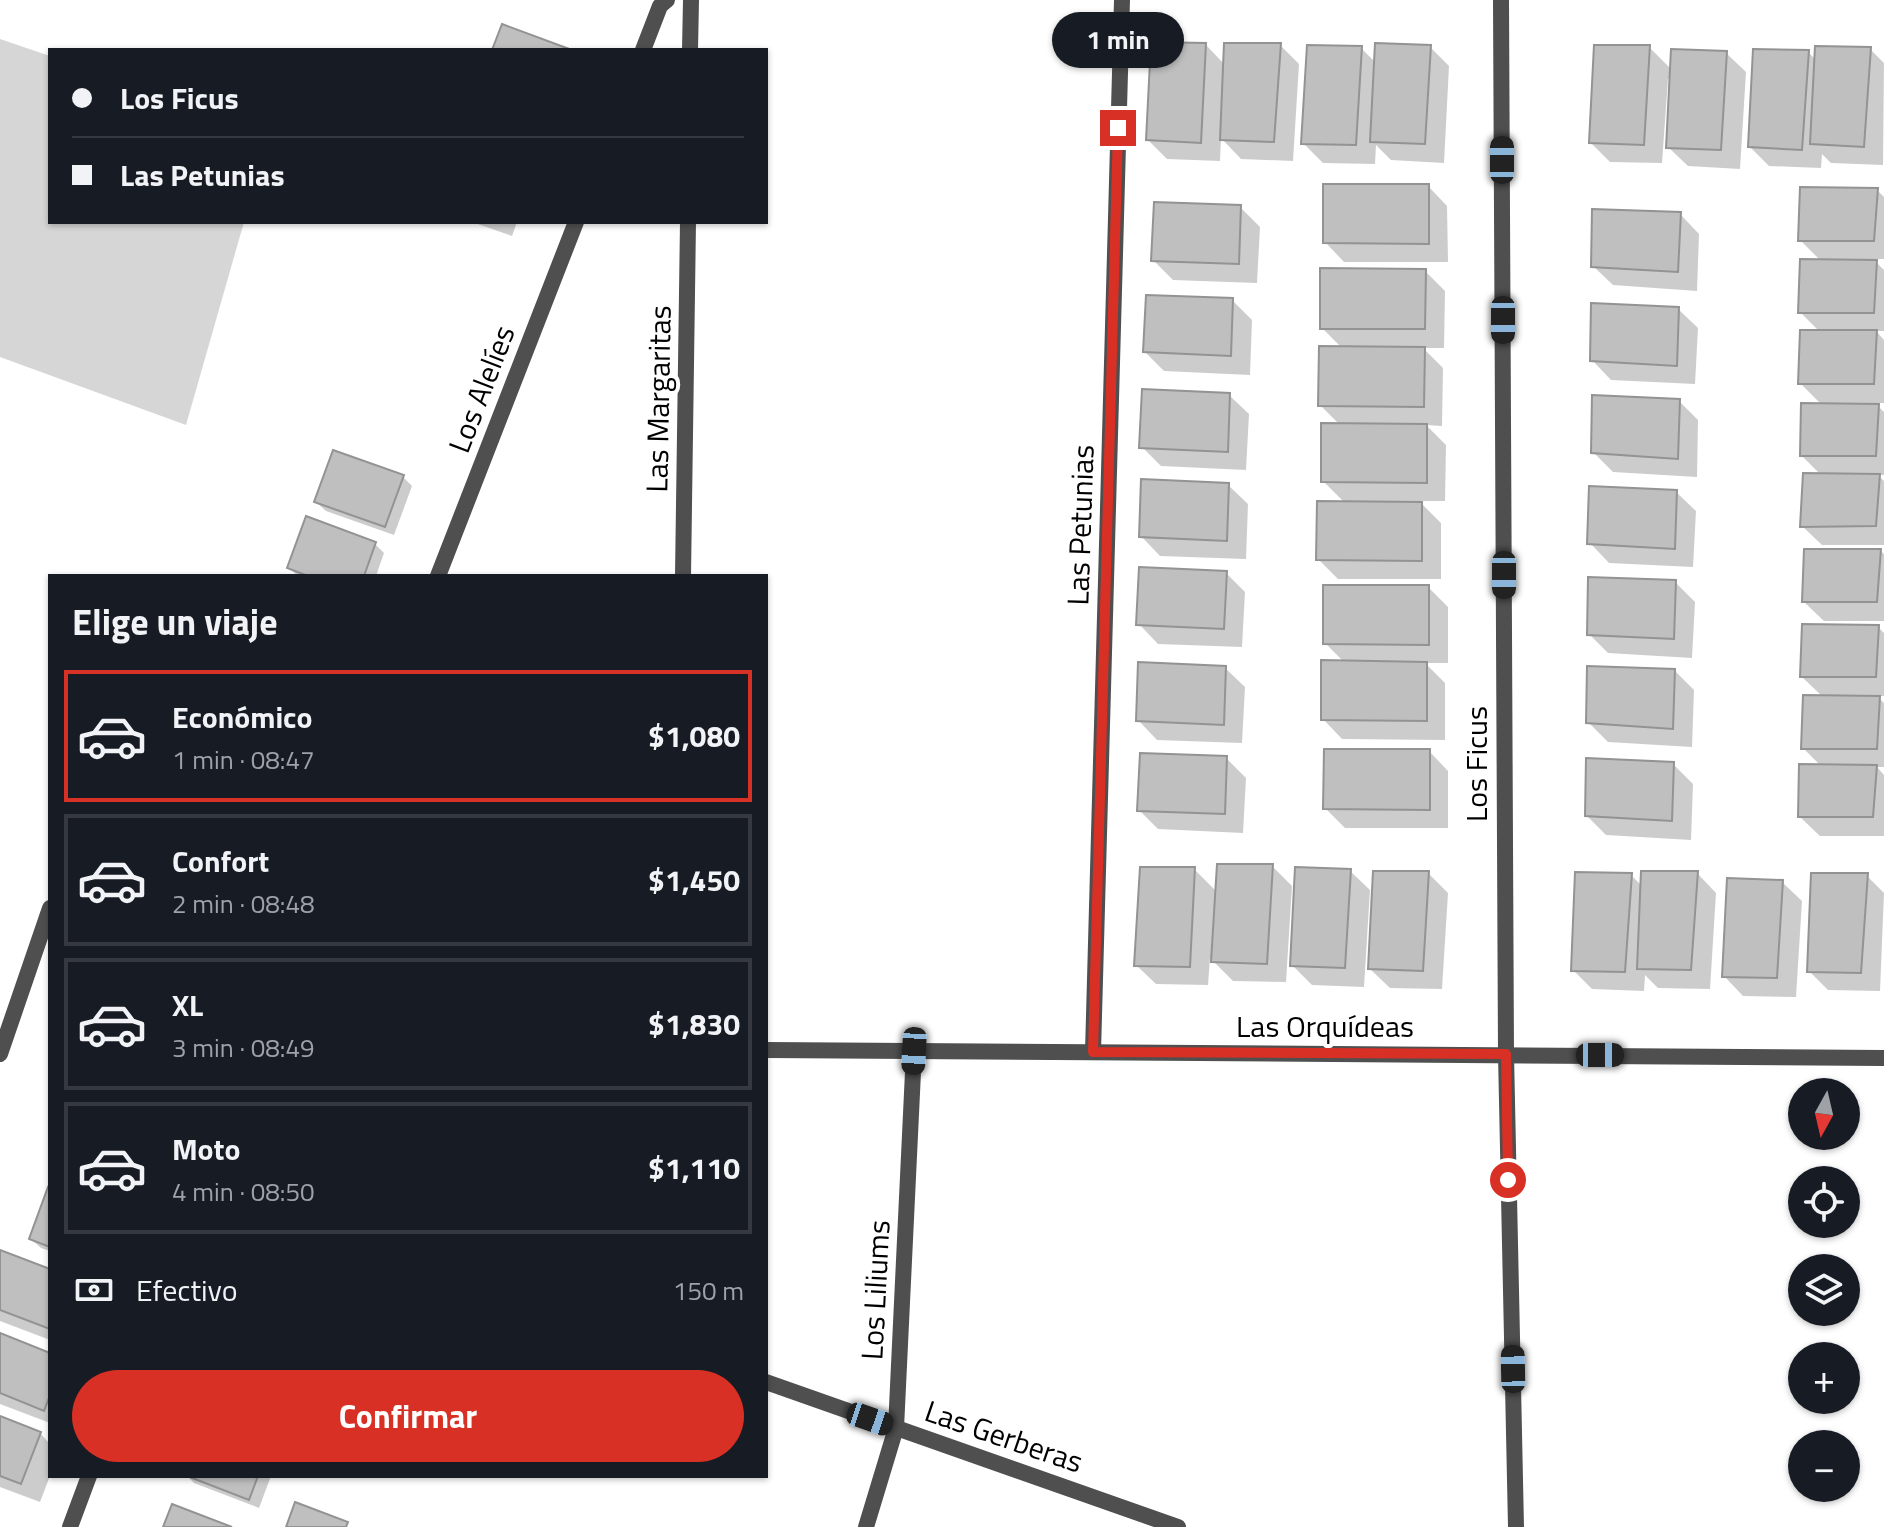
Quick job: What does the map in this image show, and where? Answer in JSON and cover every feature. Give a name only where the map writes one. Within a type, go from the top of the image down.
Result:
[{"type":"street","points":[[644,48],[660,6],[667,0]]},
{"type":"street","points":[[690,48],[691,0]]},
{"type":"street","name":"Las Petunias","points":[[1093,1052],[1122,0]]},
{"type":"street","name":"Los Ficus","points":[[1501,0],[1506,1054],[1516,1527]]},
{"type":"street","name":"Los Alelíes","points":[[439,574],[575,224]]},
{"type":"street","name":"Las Margaritas","points":[[683,574],[688,224]]},
{"type":"street","points":[[0,1054],[48,914]]},
{"type":"street","name":"Las Orquídeas","points":[[768,1050],[1884,1058]]},
{"type":"street","name":"Los Liliums","points":[[866,1527],[896,1428],[914,1051]]},
{"type":"street","name":"Las Gerberas","points":[[768,1383],[1178,1527]]},
{"type":"street","points":[[70,1527],[88,1478]]},
{"type":"shaded area","points":[[0,39],[48,55],[48,224],[243,224],[186,425],[0,357]]},
{"type":"building","points":[[502,24],[567,48],[493,48]]},
{"type":"building","points":[[1151,42],[1206,43],[1201,143],[1146,140]]},
{"type":"building","points":[[1224,43],[1281,43],[1274,142],[1220,140]]},
{"type":"building","points":[[1375,43],[1431,45],[1425,144],[1370,142]]},
{"type":"building","points":[[1307,45],[1362,46],[1356,145],[1301,144]]},
{"type":"building","points":[[1594,45],[1650,45],[1644,145],[1589,143]]},
{"type":"building","points":[[1815,46],[1871,47],[1864,147],[1810,144]]},
{"type":"building","points":[[1671,49],[1727,51],[1721,150],[1666,148]]},
{"type":"building","points":[[1753,49],[1809,50],[1802,150],[1748,147]]},
{"type":"building","points":[[1323,184],[1429,184],[1429,244],[1323,243]]},
{"type":"building","points":[[1800,187],[1878,188],[1874,241],[1798,241]]},
{"type":"building","points":[[1154,202],[1241,205],[1239,264],[1151,261]]},
{"type":"building","points":[[1592,209],[1681,212],[1678,272],[1591,267]]},
{"type":"building","points":[[1800,259],[1877,260],[1874,313],[1798,313]]},
{"type":"building","points":[[1320,268],[1426,269],[1425,329],[1320,329]]},
{"type":"building","points":[[1146,295],[1233,298],[1231,356],[1143,352]]},
{"type":"building","points":[[1591,303],[1679,307],[1677,366],[1590,361]]},
{"type":"building","points":[[1800,330],[1877,330],[1874,384],[1798,384]]},
{"type":"building","points":[[1319,346],[1425,347],[1424,407],[1318,406]]},
{"type":"building","points":[[1142,389],[1230,393],[1228,452],[1139,448]]},
{"type":"building","points":[[1592,395],[1680,399],[1678,459],[1591,453]]},
{"type":"building","points":[[1801,403],[1879,404],[1876,456],[1800,456]]},
{"type":"building","points":[[1321,423],[1427,424],[1427,483],[1321,482]]},
{"type":"building","points":[[333,450],[404,475],[385,527],[314,502]]},
{"type":"building","points":[[1803,473],[1880,474],[1876,526],[1800,527]]},
{"type":"building","points":[[1141,479],[1229,483],[1227,541],[1139,537]]},
{"type":"building","points":[[1589,486],[1677,490],[1675,549],[1587,544]]},
{"type":"building","points":[[1317,501],[1422,502],[1422,561],[1316,560]]},
{"type":"building","points":[[306,516],[376,542],[365,574],[303,574],[287,568]]},
{"type":"building","points":[[1804,549],[1881,549],[1877,602],[1802,602]]},
{"type":"building","points":[[1139,567],[1227,571],[1224,629],[1136,625]]},
{"type":"building","points":[[1588,577],[1676,580],[1674,639],[1587,635]]},
{"type":"building","points":[[1323,585],[1429,585],[1429,645],[1323,644]]},
{"type":"building","points":[[1802,624],[1879,625],[1876,677],[1800,677]]},
{"type":"building","points":[[1321,660],[1427,662],[1427,721],[1321,720]]},
{"type":"building","points":[[1138,662],[1226,666],[1224,725],[1136,721]]},
{"type":"building","points":[[1587,666],[1675,669],[1673,729],[1586,723]]},
{"type":"building","points":[[1803,695],[1880,696],[1877,749],[1801,749]]},
{"type":"building","points":[[1324,749],[1430,749],[1430,810],[1323,809]]},
{"type":"building","points":[[1140,753],[1227,756],[1225,814],[1137,811]]},
{"type":"building","points":[[1586,758],[1674,762],[1672,821],[1585,816]]},
{"type":"building","points":[[1799,764],[1877,765],[1873,817],[1798,817]]},
{"type":"building","points":[[1217,864],[1273,864],[1267,964],[1211,962]]},
{"type":"building","points":[[1140,867],[1195,867],[1190,967],[1134,966]]},
{"type":"building","points":[[1295,867],[1351,869],[1345,968],[1290,966]]},
{"type":"building","points":[[1373,871],[1429,871],[1423,971],[1368,969]]},
{"type":"building","points":[[1641,871],[1698,871],[1691,970],[1637,969]]},
{"type":"building","points":[[1575,872],[1632,873],[1625,972],[1571,971]]},
{"type":"building","points":[[1811,873],[1868,873],[1861,973],[1807,972]]},
{"type":"building","points":[[1727,878],[1783,880],[1777,978],[1722,977]]},
{"type":"building","points":[[48,1187],[48,1246],[29,1239]]},
{"type":"building","points":[[0,1250],[48,1268],[48,1328],[0,1310]]},
{"type":"building","points":[[0,1333],[48,1352],[48,1400],[44,1411],[0,1393]]},
{"type":"building","points":[[0,1416],[41,1432],[21,1484],[0,1476]]},
{"type":"building","points":[[192,1478],[257,1478],[249,1500]]},
{"type":"building","points":[[295,1502],[348,1522],[346,1527],[286,1527]]},
{"type":"building","points":[[172,1504],[232,1527],[163,1527]]},
{"type":"route","points":[[1118,128],[1093,1052],[1506,1054],[1508,1180]]}]
